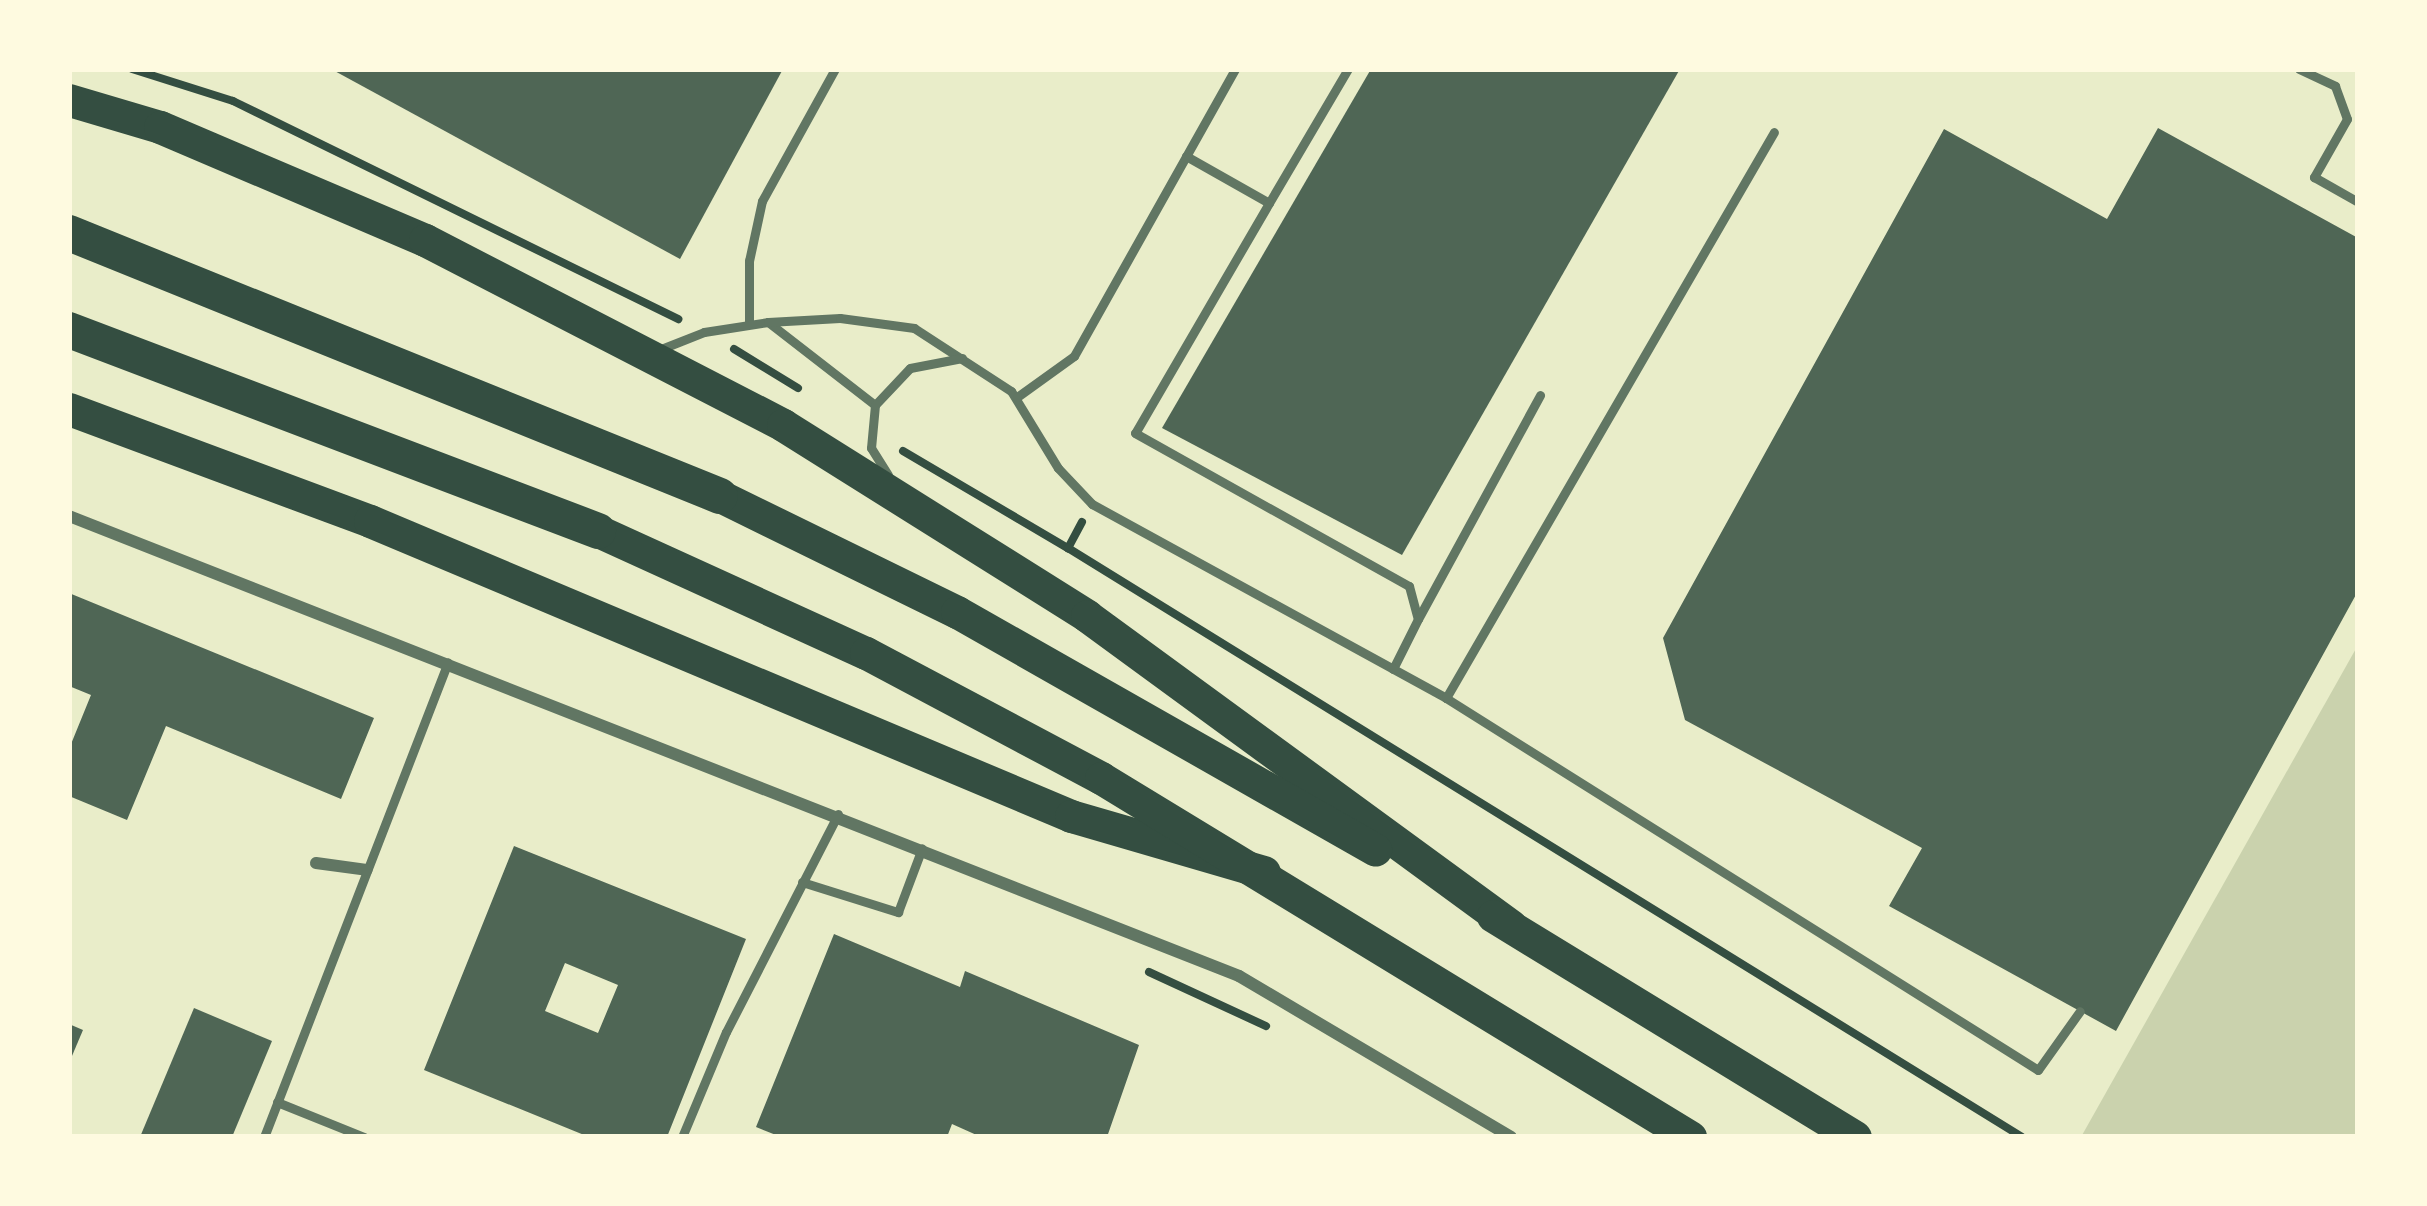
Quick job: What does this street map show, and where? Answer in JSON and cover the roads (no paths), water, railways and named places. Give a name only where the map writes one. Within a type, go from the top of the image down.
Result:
[{"type":"highway","points":[[69,100],[160,127],[425,240],[650,354],[902,498],[1088,616],[1511,926]]},
{"type":"highway","points":[[69,233],[720,496],[957,612],[1511,926],[1855,1137]]},
{"type":"highway","points":[[69,330],[598,531],[866,653],[1264,872],[1690,1137]]},
{"type":"highway","points":[[69,410],[370,521],[1071,816],[1264,872]]},
{"type":"street","points":[[69,516],[838,814],[1239,976],[1511,1137]]},
{"type":"street","points":[[316,862],[367,870]]},
{"type":"lane","points":[[749,323],[749,261],[762,200],[835,69]]},
{"type":"lane","points":[[1017,397],[1074,356],[1234,69]]},
{"type":"lane","points":[[1348,69],[1135,433],[1408,586],[1418,619]]},
{"type":"lane","points":[[2299,69],[2335,86],[2347,119],[2314,177],[2358,202]]},
{"type":"lane","points":[[1446,698],[1774,132]]},
{"type":"lane","points":[[1186,156],[1269,203]]},
{"type":"lane","points":[[650,354],[749,323],[840,318],[914,328],[1017,397],[1058,468],[1092,504],[1446,698],[2038,1070],[2080,1012]]},
{"type":"lane","points":[[768,322],[875,405]]},
{"type":"lane","points":[[902,498],[871,448],[875,405],[910,368],[962,358]]},
{"type":"lane","points":[[1393,669],[1540,394]]},
{"type":"lane","points":[[263,1137],[448,662]]},
{"type":"lane","points":[[700,1137],[684,1134],[838,814]]},
{"type":"lane","points":[[802,882],[898,912],[922,848]]},
{"type":"lane","points":[[277,1102],[364,1137]]}]
